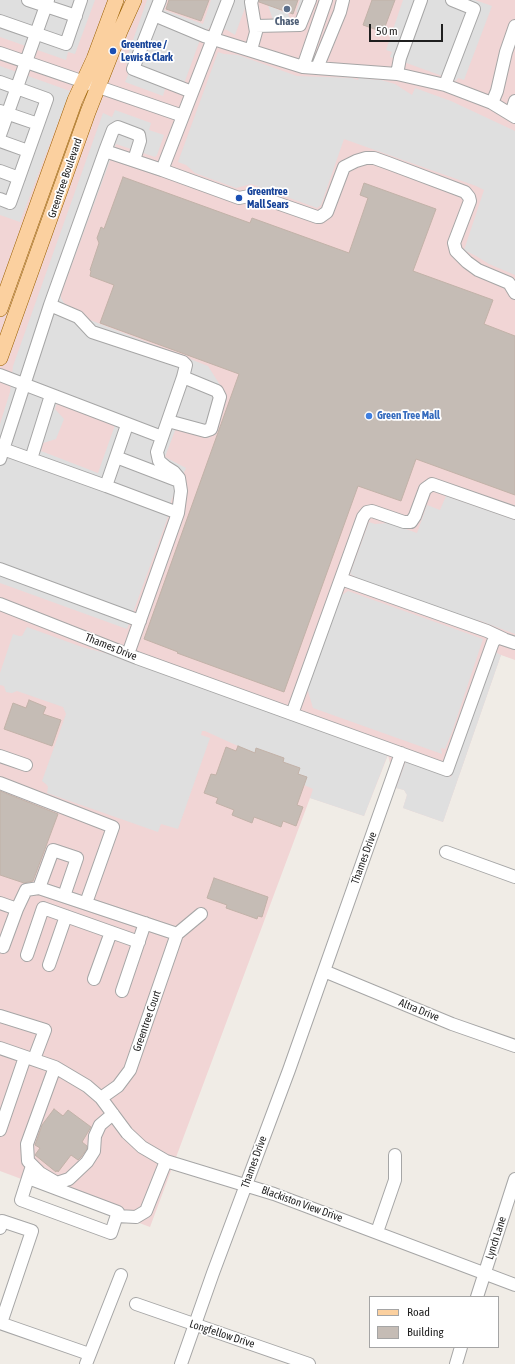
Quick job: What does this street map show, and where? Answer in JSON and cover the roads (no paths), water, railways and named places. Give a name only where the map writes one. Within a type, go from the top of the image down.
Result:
[{"type":"main road","name":"Greentree Boulevard","points":[[0,309],[75,100],[94,59],[116,0]]},
{"type":"main road","name":"Greentree Boulevard","points":[[0,358],[98,86],[134,0]]},
{"type":"street","points":[[28,0],[47,3],[76,16]]},
{"type":"street","points":[[0,21],[66,44],[81,0]]},
{"type":"street","points":[[160,0],[134,69],[192,92]]},
{"type":"street","points":[[162,170],[228,0]]},
{"type":"street","points":[[251,50],[256,32],[252,0]]},
{"type":"street","points":[[255,26],[300,25],[310,0]]},
{"type":"street","points":[[303,67],[326,0]]},
{"type":"street","points":[[318,68],[340,12],[343,0]]},
{"type":"street","points":[[397,74],[400,58],[421,0]]},
{"type":"street","points":[[445,85],[474,9],[452,0]]},
{"type":"street","points":[[0,135],[4,112],[18,88],[47,3]]},
{"type":"street","points":[[154,15],[213,38],[303,67],[397,74],[445,85],[492,103],[513,116],[515,101]]},
{"type":"street","points":[[492,103],[497,91],[506,52],[515,26]]},
{"type":"street","points":[[0,53],[183,116]]},
{"type":"street","points":[[0,82],[47,99],[10,203],[0,199]]},
{"type":"street","points":[[4,112],[38,124]]},
{"type":"street","points":[[134,160],[140,141],[139,135],[118,127],[113,130],[105,150],[50,304],[2,454],[31,459],[178,513]]},
{"type":"street","points":[[0,141],[28,151]]},
{"type":"street","points":[[105,150],[239,198],[254,195],[317,218],[327,212],[344,167],[366,158],[374,158],[468,194],[470,201],[454,243],[456,252],[478,270],[509,283],[515,293]]},
{"type":"street","points":[[0,171],[19,178]]},
{"type":"street","points":[[50,304],[78,317],[92,332],[183,362],[186,365],[157,452],[159,461],[174,472],[179,478],[181,491],[178,513],[128,654]]},
{"type":"street","points":[[0,375],[162,437]]},
{"type":"street","points":[[168,421],[205,432],[211,429],[220,397],[217,391],[183,377]]},
{"type":"street","points":[[31,459],[51,395]]},
{"type":"street","points":[[106,486],[127,424]]},
{"type":"street","points":[[116,457],[179,481]]},
{"type":"street","points":[[292,714],[366,513],[370,510],[404,522],[411,522],[415,516],[425,489],[432,484],[515,513]]},
{"type":"street","points":[[0,569],[140,621]]},
{"type":"street","points":[[341,579],[487,631],[509,641]]},
{"type":"street","name":"Thames Drive","points":[[0,604],[128,654],[401,753],[324,971],[180,1364]]},
{"type":"street","points":[[401,753],[447,770],[493,642],[496,639],[509,641]]},
{"type":"street","points":[[0,756],[26,765]]},
{"type":"street","points":[[0,783],[113,827],[86,903]]},
{"type":"street","points":[[39,888],[53,850],[77,858],[64,896]]},
{"type":"street","points":[[446,852],[515,877]]},
{"type":"street","points":[[2,948],[26,890],[39,888],[177,934],[201,914]]},
{"type":"street","points":[[0,903],[17,909]]},
{"type":"street","points":[[27,955],[43,908],[139,942]]},
{"type":"street","points":[[49,965],[66,916]]},
{"type":"street","points":[[122,991],[145,923]]},
{"type":"street","points":[[94,979],[111,932]]},
{"type":"street","name":"Greentree Court","points":[[101,1098],[118,1086],[130,1070],[177,934]]},
{"type":"street","name":"Altra Drive","points":[[324,971],[452,1024],[515,1046]]},
{"type":"street","points":[[0,1016],[45,1030],[29,1058],[0,1130]]},
{"type":"street","name":"Blackiston View Drive","points":[[0,1048],[55,1067],[87,1086],[101,1098],[127,1132],[142,1147],[166,1161],[246,1184],[515,1285]]},
{"type":"street","points":[[55,1067],[27,1144],[28,1161],[40,1173],[57,1183],[69,1179],[87,1162],[94,1151],[95,1136],[100,1125],[113,1114]]},
{"type":"street","points":[[377,1232],[396,1180],[395,1155]]},
{"type":"street","points":[[117,1216],[136,1217],[146,1211],[166,1161]]},
{"type":"street","points":[[28,1178],[118,1212],[110,1233],[21,1200],[28,1178],[32,1166]]},
{"type":"street","name":"Lynch Lane","points":[[477,1296],[515,1178]]},
{"type":"street","points":[[0,1228],[2,1221],[32,1231],[0,1323],[87,1359],[121,1275]]},
{"type":"street","name":"Longfellow Drive","points":[[136,1304],[309,1364]]},
{"type":"street","points":[[456,1364],[461,1348]]},
{"type":"place","name":"Chase","points":[[287,9]]},
{"type":"place","name":"Greentree / Lewis & Clark","points":[[113,51]]},
{"type":"place","name":"Greentree Mall Sears","points":[[239,198]]},
{"type":"place","name":"Green Tree Mall","points":[[369,416]]}]
